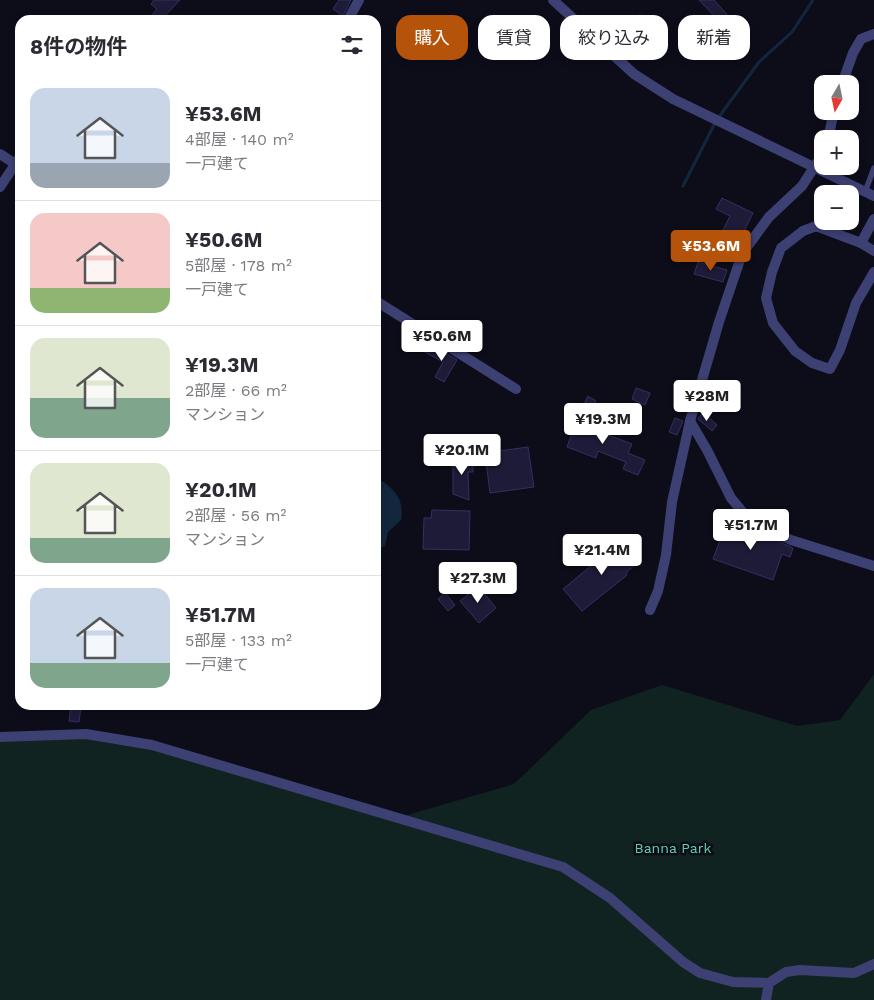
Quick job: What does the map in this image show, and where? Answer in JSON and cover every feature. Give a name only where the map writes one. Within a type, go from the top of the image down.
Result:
[{"type":"street","points":[[351,15],[359,0]]},
{"type":"street","points":[[553,0],[634,74],[673,99],[814,167]]},
{"type":"street","points":[[845,75],[853,53],[861,39],[874,34]]},
{"type":"street","points":[[0,154],[15,162]]},
{"type":"street","points":[[0,187],[15,167]]},
{"type":"street","points":[[650,610],[658,591],[666,555],[672,502],[690,421],[719,322],[742,254],[769,217],[802,186],[814,168]]},
{"type":"street","points":[[831,175],[870,194]]},
{"type":"street","points":[[861,243],[874,219]]},
{"type":"street","points":[[874,251],[861,243],[816,226],[803,231],[781,248],[772,272],[766,298],[773,323],[795,351],[812,364],[830,370],[840,350],[856,303],[874,272]]},
{"type":"street","points":[[381,304],[516,389]]},
{"type":"street","points":[[690,421],[731,498],[750,522],[791,540],[874,566]]},
{"type":"street","points":[[0,737],[86,734],[152,745],[563,867],[610,898],[683,962],[700,974],[720,980],[757,984],[769,983],[786,972],[800,970],[854,973],[874,964]]},
{"type":"street","points":[[766,1000],[769,983]]},
{"type":"lane","points":[[870,194],[874,168]]},
{"type":"green space","name":"Banna Park","points":[[874,674],[874,1000],[0,1000],[0,737],[86,734],[152,745],[397,818],[514,784],[591,710],[662,685],[797,726],[840,720]]},
{"type":"water","points":[[381,480],[396,494],[402,512],[401,520],[388,532],[385,546],[381,548]]},
{"type":"building","points":[[154,0],[180,0],[166,15],[152,15],[157,9],[151,4]]},
{"type":"building","points":[[339,0],[351,0],[344,15],[333,9]]},
{"type":"building","points":[[699,0],[714,0],[727,15],[713,15]]},
{"type":"building","points":[[722,198],[753,213],[739,241],[722,232],[730,216],[716,209]]},
{"type":"building","points":[[698,262],[727,270],[723,282],[694,274]]},
{"type":"building","points":[[429,344],[457,360],[444,382],[435,377],[443,362],[425,352]]},
{"type":"building","points":[[636,388],[650,393],[645,405],[632,399]]},
{"type":"building","points":[[588,396],[596,401],[591,410],[583,406]]},
{"type":"building","points":[[703,412],[717,425],[712,431],[698,419]]},
{"type":"building","points":[[675,418],[683,421],[677,435],[669,432]]},
{"type":"building","points":[[577,419],[606,430],[605,434],[632,444],[628,453],[645,460],[638,475],[623,469],[626,462],[598,451],[596,458],[567,447]]},
{"type":"building","points":[[528,447],[534,487],[490,493],[485,453]]},
{"type":"building","points":[[453,458],[473,458],[473,472],[468,472],[469,500],[453,494]]},
{"type":"building","points":[[432,510],[470,511],[469,550],[423,549],[424,518],[431,518]]},
{"type":"building","points":[[727,522],[758,532],[793,548],[790,557],[782,554],[773,580],[713,559]]},
{"type":"building","points":[[626,538],[638,543],[631,558],[639,561],[626,573],[627,575],[582,611],[563,589],[608,552],[616,562]]},
{"type":"building","points":[[478,586],[496,608],[479,623],[460,601]]},
{"type":"building","points":[[445,593],[455,605],[448,611],[438,599]]},
{"type":"building","points":[[70,710],[81,710],[79,722],[69,721]]},
{"type":"waterway","points":[[683,186],[716,121],[759,62],[792,32],[813,0]]}]
